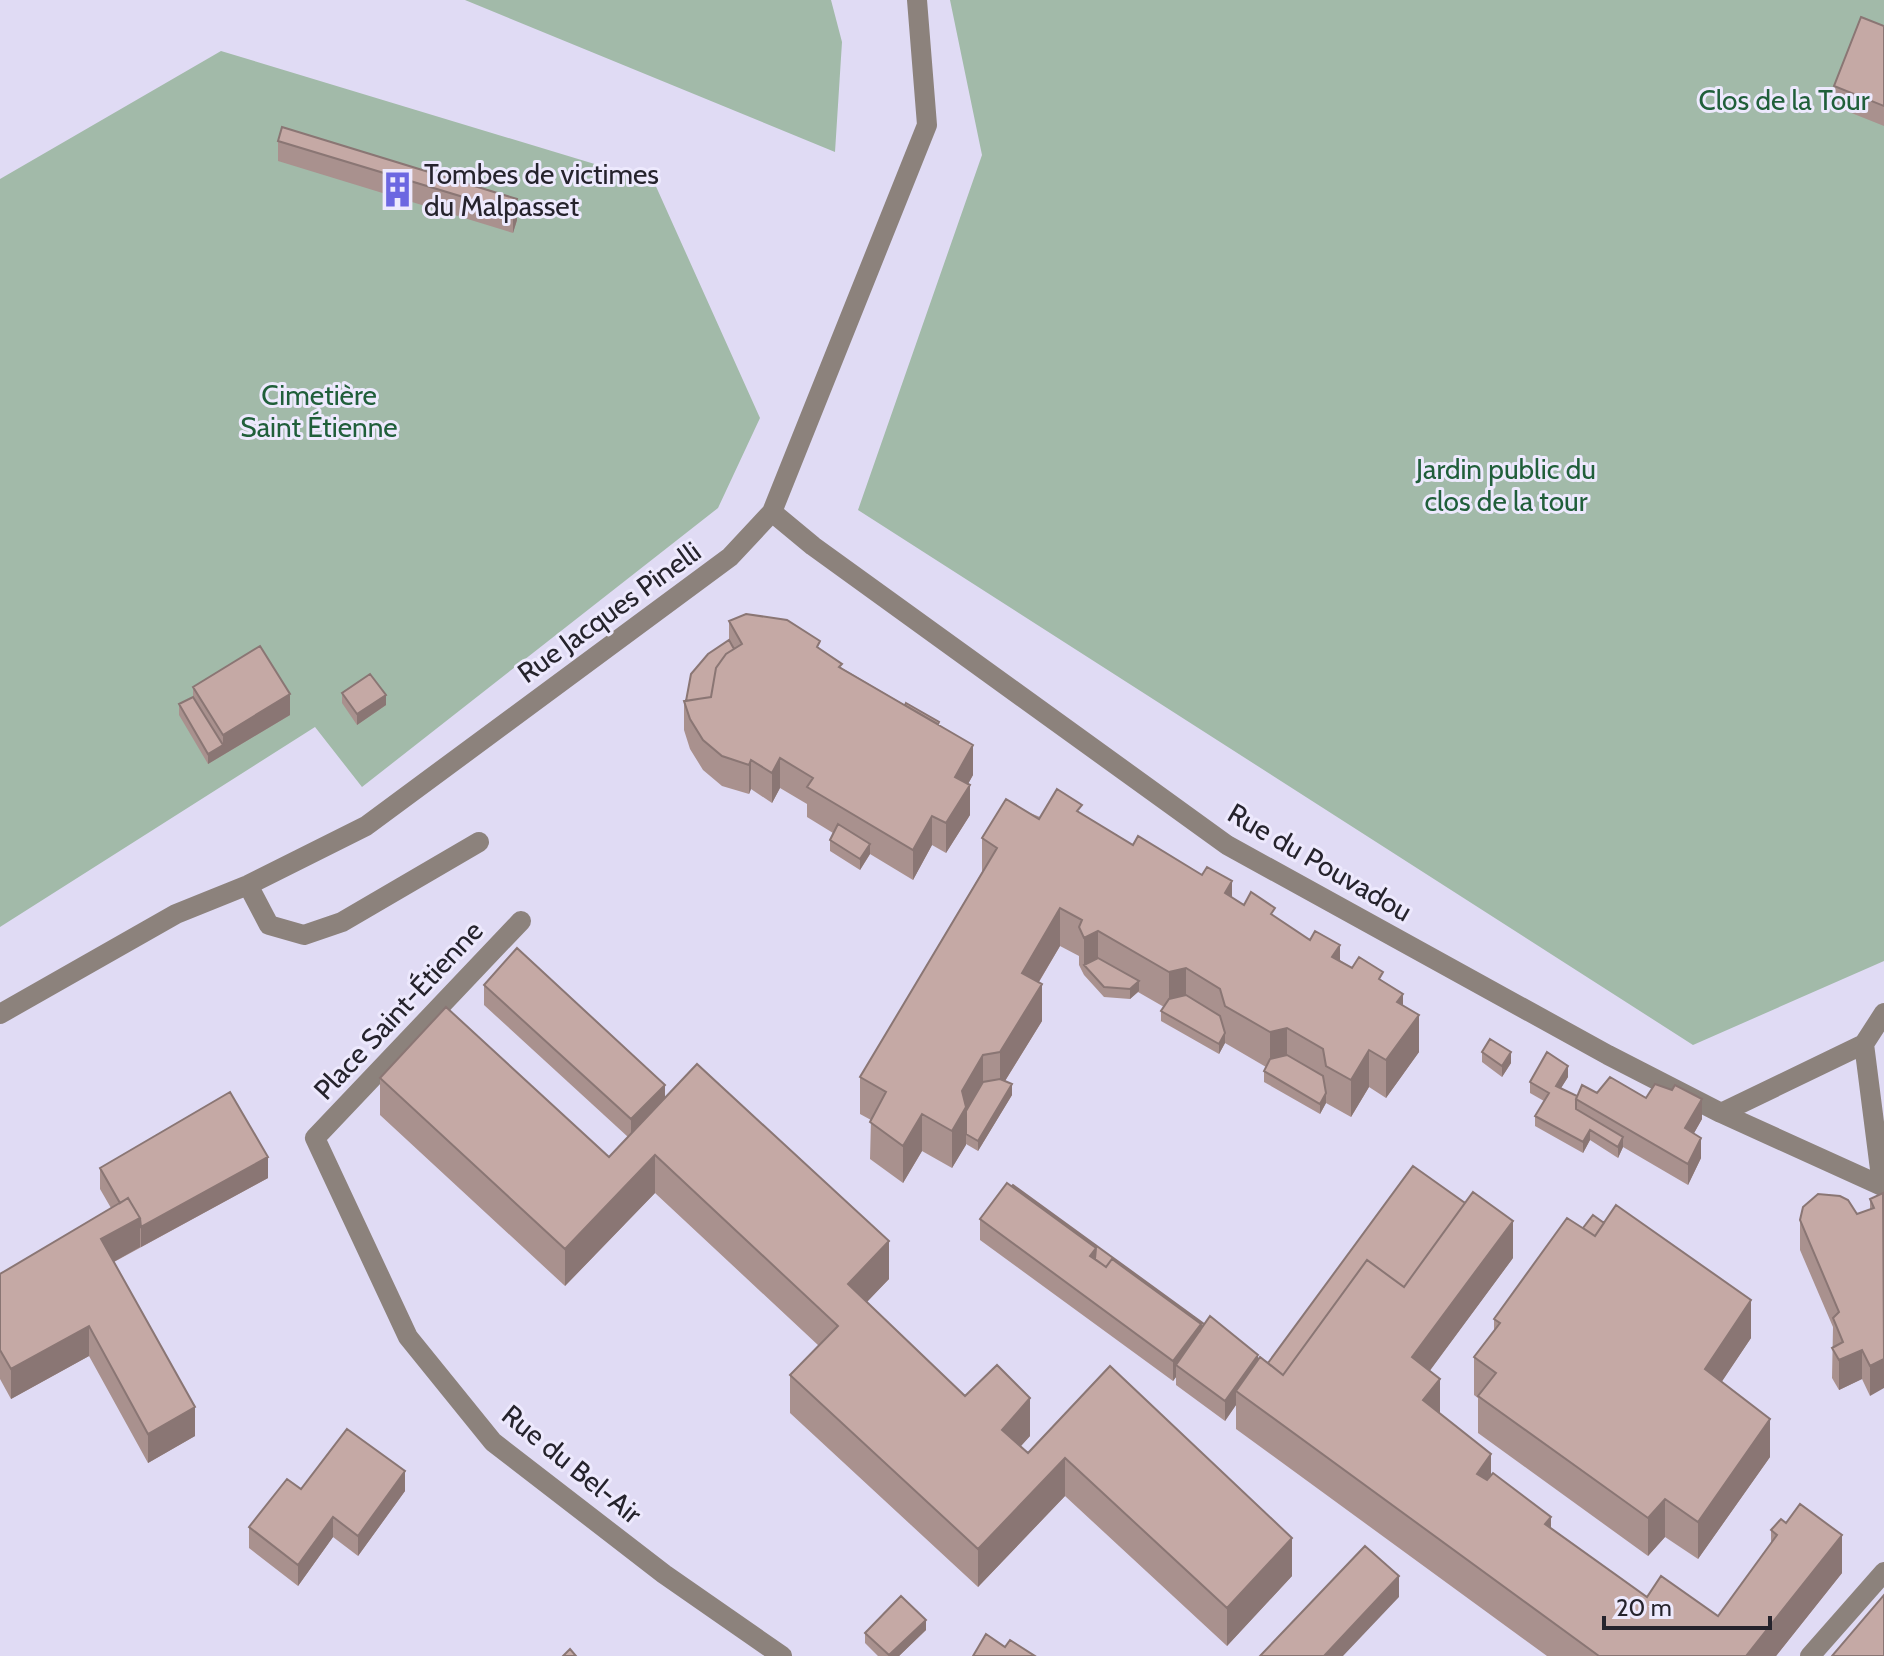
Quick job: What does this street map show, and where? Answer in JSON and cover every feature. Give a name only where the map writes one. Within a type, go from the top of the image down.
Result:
[{"type":"street","name":"Rue Jacques Pinelli","points":[[0,1014],[176,914],[248,885],[366,826],[730,557],[772,512],[927,125],[917,0]]},
{"type":"street","name":"Rue du Pouvadou","points":[[772,512],[826,555],[1227,845],[1608,1055],[1721,1113],[1883,1186]]},
{"type":"street","points":[[248,885],[269,925],[304,935],[342,922],[479,842]]},
{"type":"street","name":"Place Saint-Étienne","points":[[315,1138],[521,921]]},
{"type":"street","points":[[1721,1113],[1864,1044],[1884,1013]]},
{"type":"street","points":[[1864,1044],[1883,1186]]},
{"type":"street","name":"Rue du Bel-Air","points":[[315,1138],[346,1211],[408,1337],[493,1442],[664,1574],[782,1656]]},
{"type":"street","points":[[1810,1656],[1884,1572]]},
{"type":"green space","points":[[465,0],[831,0],[842,42],[835,152]]},
{"type":"green space","name":"Jardin public du clos de la tour","points":[[950,0],[1884,0],[1884,961],[1693,1045],[858,510],[982,155]]},
{"type":"green space","name":"Cimetière Saint Étienne","points":[[221,51],[654,182],[760,418],[718,508],[362,787],[315,727],[0,927],[0,179]]},
{"type":"building","points":[[1861,17],[1884,26],[1884,106],[1834,86]]},
{"type":"building","points":[[282,127],[517,199],[513,212],[278,141]]},
{"type":"building","points":[[746,614],[787,620],[820,641],[817,647],[842,664],[839,667],[973,745],[955,777],[970,785],[946,823],[932,816],[913,850],[807,787],[813,778],[780,758],[772,773],[751,760],[749,765],[722,756],[703,740],[690,719],[684,701],[711,697],[716,668],[726,654],[742,644],[729,621]]},
{"type":"building","points":[[729,640],[734,649],[716,668],[711,697],[686,701],[691,674],[708,654]]},
{"type":"building","points":[[260,646],[290,694],[223,735],[193,687]]},
{"type":"building","points":[[370,674],[386,695],[357,714],[342,693]]},
{"type":"building","points":[[193,697],[223,745],[208,754],[179,704]]},
{"type":"building","points":[[905,705],[939,722],[938,724]]},
{"type":"building","points":[[1057,789],[1082,805],[1077,811],[1133,845],[1138,836],[1202,875],[1207,867],[1232,881],[1225,893],[1244,905],[1251,892],[1275,908],[1271,914],[1310,940],[1315,931],[1340,945],[1332,957],[1352,968],[1359,957],[1383,972],[1379,979],[1403,994],[1397,1002],[1419,1015],[1386,1060],[1369,1050],[1351,1080],[1326,1066],[1323,1049],[1287,1028],[1270,1032],[1225,1006],[1220,989],[1186,968],[1169,972],[1098,931],[1084,938],[1079,927],[1082,920],[1060,908],[1022,973],[1042,984],[1000,1052],[983,1055],[962,1091],[966,1107],[952,1131],[922,1114],[903,1146],[870,1122],[886,1092],[860,1077],[997,848],[982,838],[1006,799],[1039,819]]},
{"type":"building","points":[[838,824],[870,844],[860,859],[830,840]]},
{"type":"building","points":[[517,948],[665,1085],[631,1119],[484,985]]},
{"type":"building","points":[[1098,958],[1139,981],[1130,989],[1104,987],[1084,965]]},
{"type":"building","points":[[1186,995],[1220,1016],[1225,1033],[1219,1044],[1161,1011],[1169,999]]},
{"type":"building","points":[[446,1007],[609,1157],[697,1064],[889,1241],[848,1284],[965,1396],[997,1365],[1030,1398],[1002,1430],[1028,1453],[1110,1366],[1292,1538],[1227,1608],[1065,1458],[978,1549],[790,1375],[838,1326],[655,1155],[565,1249],[380,1078]]},
{"type":"building","points":[[1490,1039],[1511,1052],[1502,1066],[1482,1052]]},
{"type":"building","points":[[1547,1052],[1568,1066],[1556,1086],[1577,1096],[1576,1109],[1623,1137],[1618,1147],[1590,1130],[1583,1142],[1535,1116],[1549,1093],[1530,1082]]},
{"type":"building","points":[[1287,1055],[1323,1076],[1326,1093],[1320,1104],[1264,1071],[1270,1059]]},
{"type":"building","points":[[1610,1077],[1646,1098],[1655,1084],[1672,1090],[1675,1085],[1702,1099],[1685,1128],[1701,1138],[1688,1164],[1576,1099],[1582,1085],[1597,1093]]},
{"type":"building","points":[[1000,1079],[1012,1084],[978,1141],[966,1134],[966,1111],[983,1082]]},
{"type":"building","points":[[230,1092],[268,1157],[141,1227],[140,1218],[128,1198],[120,1203],[100,1168]]},
{"type":"building","points":[[1413,1166],[1465,1203],[1404,1287],[1367,1260],[1283,1375],[1268,1363]]},
{"type":"building","points":[[1007,1183],[1096,1248],[1090,1256],[1106,1267],[1112,1259],[1201,1324],[1173,1361],[980,1219]]},
{"type":"building","points":[[1013,1185],[1204,1324],[1201,1329],[1201,1324],[1112,1259],[1106,1267],[1095,1259],[1096,1248]]},
{"type":"building","points":[[1473,1192],[1513,1221],[1412,1357],[1440,1379],[1423,1400],[1491,1454],[1477,1474],[1487,1480],[1493,1473],[1551,1517],[1545,1524],[1647,1597],[1661,1576],[1718,1616],[1777,1535],[1771,1530],[1781,1519],[1786,1523],[1800,1504],[1842,1535],[1746,1656],[1599,1656],[1236,1391],[1260,1357],[1283,1375],[1367,1260],[1404,1287]]},
{"type":"building","points":[[1883,1193],[1884,1359],[1870,1366],[1862,1350],[1839,1360],[1832,1348],[1843,1342],[1833,1318],[1839,1312],[1800,1220],[1803,1207],[1818,1194],[1848,1200],[1857,1214],[1874,1208],[1870,1199]]},
{"type":"building","points":[[128,1198],[140,1218],[101,1239],[195,1407],[148,1434],[89,1326],[11,1369],[0,1350],[0,1274]]},
{"type":"building","points":[[1616,1205],[1751,1300],[1705,1369],[1770,1419],[1698,1522],[1665,1499],[1648,1518],[1478,1396],[1496,1373],[1474,1357],[1500,1323],[1494,1319],[1567,1218],[1595,1236]]},
{"type":"building","points":[[1593,1215],[1604,1223],[1595,1236],[1583,1228]]},
{"type":"building","points":[[1210,1316],[1258,1355],[1225,1401],[1176,1365]]},
{"type":"building","points":[[347,1429],[405,1471],[358,1536],[333,1517],[298,1565],[249,1527],[287,1479],[301,1489]]},
{"type":"building","points":[[1365,1546],[1399,1576],[1324,1656],[1260,1656]]},
{"type":"building","points":[[1884,1595],[1884,1656],[1832,1656]]},
{"type":"building","points":[[901,1596],[926,1620],[889,1655],[865,1633]]},
{"type":"building","points":[[986,1634],[1005,1647],[1010,1640],[1035,1656],[973,1656]]},
{"type":"building","points":[[570,1649],[576,1656],[563,1656]]},
{"type":"place","name":"Tombes de victimes du Malpasset","points":[[398,190]]},
{"type":"park label","name":"Clos de la Tour","points":[[1784,100]]}]
